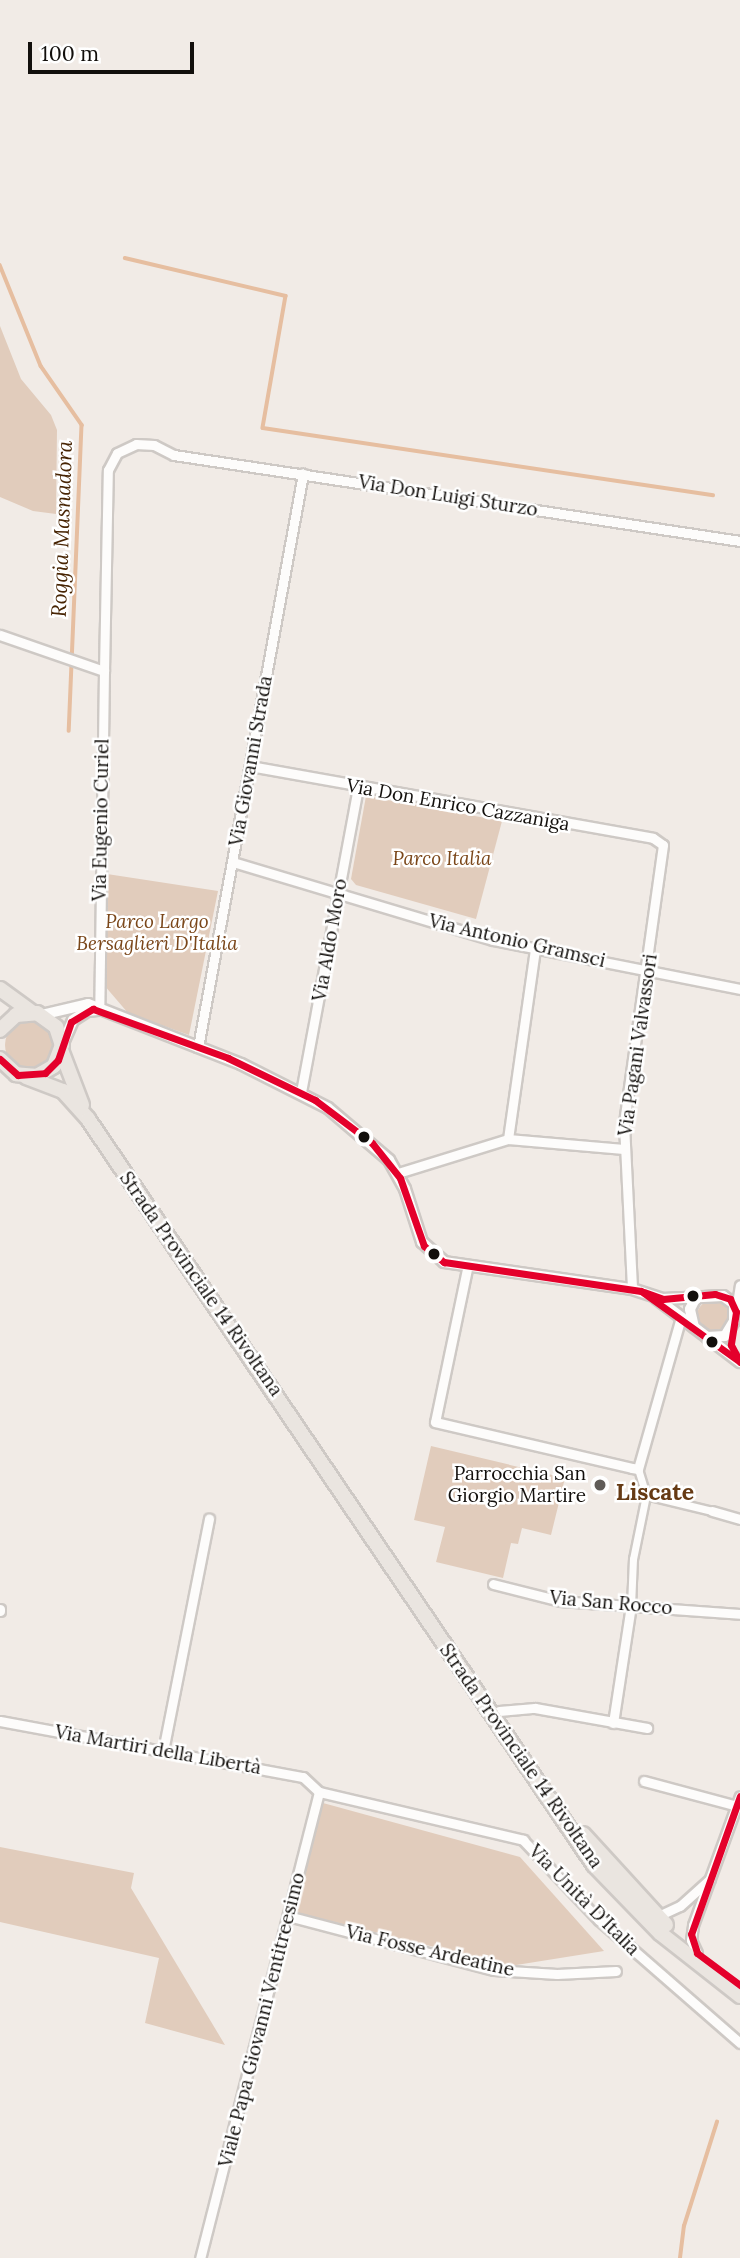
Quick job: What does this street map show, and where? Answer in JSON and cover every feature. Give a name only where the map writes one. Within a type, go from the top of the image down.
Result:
[{"type":"main road","name":"Strada Provinciale 14 Rivoltana","points":[[0,989],[56,1027],[88,1119]]},
{"type":"main road","points":[[0,1030],[14,1016],[37,1014]]},
{"type":"main road","points":[[26,1077],[48,1071],[61,1047]]},
{"type":"main road","name":"Strada Provinciale 14 Rivoltana","points":[[0,1059],[11,1072],[63,1091],[88,1119],[594,1865],[660,1933],[740,1996]]},
{"type":"main road","name":"Strada Provinciale 14 Rivoltana","points":[[360,1519],[427,1605],[586,1838],[656,1917],[740,1985]]},
{"type":"street","name":"Via Eugenio Curiel","points":[[99,1010],[108,470],[113,457],[130,445],[159,448]]},
{"type":"street","name":"Via Don Luigi Sturzo","points":[[159,448],[174,455],[739,541]]},
{"type":"street","name":"Via Giovanni Strada","points":[[198,1047],[303,474]]},
{"type":"street","points":[[0,635],[79,665],[104,671]]},
{"type":"street","name":"Via Don Enrico Cazzaniga","points":[[250,766],[358,788],[653,838],[663,845]]},
{"type":"street","name":"Via Aldo Moro","points":[[301,1092],[358,788]]},
{"type":"street","name":"Via Pagani Valvassori","points":[[632,1289],[624,1149],[628,1088],[647,971],[663,845]]},
{"type":"street","name":"Via Antonio Gramsci","points":[[233,862],[535,949],[740,989]]},
{"type":"street","points":[[508,1139],[535,949]]},
{"type":"street","points":[[37,1014],[78,1003],[198,1047],[301,1092],[360,1132],[398,1173],[426,1249],[444,1262],[467,1269],[632,1289],[667,1299],[720,1295],[740,1287]]},
{"type":"street","points":[[61,1047],[73,1020],[87,1010],[99,1010]]},
{"type":"street","points":[[398,1173],[508,1139],[624,1149]]},
{"type":"street","points":[[467,1269],[435,1422],[638,1469]]},
{"type":"street","points":[[737,1360],[733,1324],[740,1287]]},
{"type":"street","points":[[720,1295],[732,1301],[736,1310]]},
{"type":"street","points":[[652,1296],[737,1360]]},
{"type":"street","points":[[613,1723],[631,1606],[633,1559],[646,1495],[638,1469],[681,1317],[698,1297]]},
{"type":"street","points":[[695,1327],[690,1309],[698,1297]]},
{"type":"street","points":[[707,1337],[722,1337],[733,1324]]},
{"type":"street","points":[[646,1495],[740,1520]]},
{"type":"street","points":[[163,1751],[209,1519]]},
{"type":"street","name":"Via San Rocco","points":[[493,1584],[556,1600],[737,1612]]},
{"type":"street","points":[[499,1711],[535,1708],[647,1728]]},
{"type":"street","name":"Via Martiri della Libertà","points":[[0,1721],[303,1777],[316,1788]]},
{"type":"street","points":[[644,1781],[737,1806]]},
{"type":"street","name":"Viale Papa Giovanni Ventitreesimo","points":[[201,2258],[288,1916],[316,1788]]},
{"type":"street","name":"Via Unità D'Italia","points":[[316,1788],[523,1840],[599,1920],[740,2043]]},
{"type":"street","points":[[698,1953],[692,1928],[740,1796]]},
{"type":"street","points":[[656,1917],[680,1906],[711,1878]]},
{"type":"street","name":"Via Fosse Ardeatine","points":[[288,1916],[494,1970],[557,1974],[616,1971]]},
{"type":"green space","points":[[0,326],[21,379],[51,415],[57,430],[56,514],[33,511],[0,497]]},
{"type":"green space","name":"Parco Italia","points":[[366,796],[502,821],[476,919],[356,885],[351,879]]},
{"type":"green space","name":"Parco Largo Bersaglieri D'Italia","points":[[107,874],[218,891],[189,1035],[128,1013],[104,985]]},
{"type":"green space","points":[[30,1020],[47,1028],[55,1045],[47,1062],[30,1070],[13,1062],[5,1045],[13,1028]]},
{"type":"green space","points":[[713,1300],[724,1305],[729,1316],[724,1327],[713,1332],[702,1327],[697,1316],[702,1305]]},
{"type":"green space","points":[[431,1446],[565,1478],[551,1535],[522,1528],[518,1544],[511,1543],[503,1578],[436,1562],[445,1527],[414,1520]]},
{"type":"green space","points":[[323,1803],[520,1857],[604,1951],[510,1966],[295,1912]]},
{"type":"green space","points":[[0,1847],[134,1873],[131,1888],[225,2045],[145,2023],[159,1958],[0,1922]]},
{"type":"waterway","points":[[125,258],[286,296],[263,428],[713,495]]},
{"type":"waterway","name":"Roggia Masnadora","points":[[0,265],[41,366],[82,425],[69,731]]},
{"type":"waterway","points":[[680,2258],[684,2226],[717,2122]]},
{"type":"transit line","points":[[0,1059],[18,1075],[45,1073],[58,1060],[71,1022],[93,1009],[228,1058],[315,1100],[372,1143],[400,1178],[424,1246],[444,1262],[641,1291],[740,1362]]},
{"type":"transit line","points":[[644,1292],[663,1299],[715,1294],[730,1299],[736,1312],[731,1345],[740,1362]]},
{"type":"transit line","points":[[740,1796],[691,1934],[697,1953],[740,1985]]},
{"type":"place","name":"Parrocchia San Giorgio Martire","points":[[600,1485]]},
{"type":"district","name":"Liscate","points":[[655,1492]]}]
